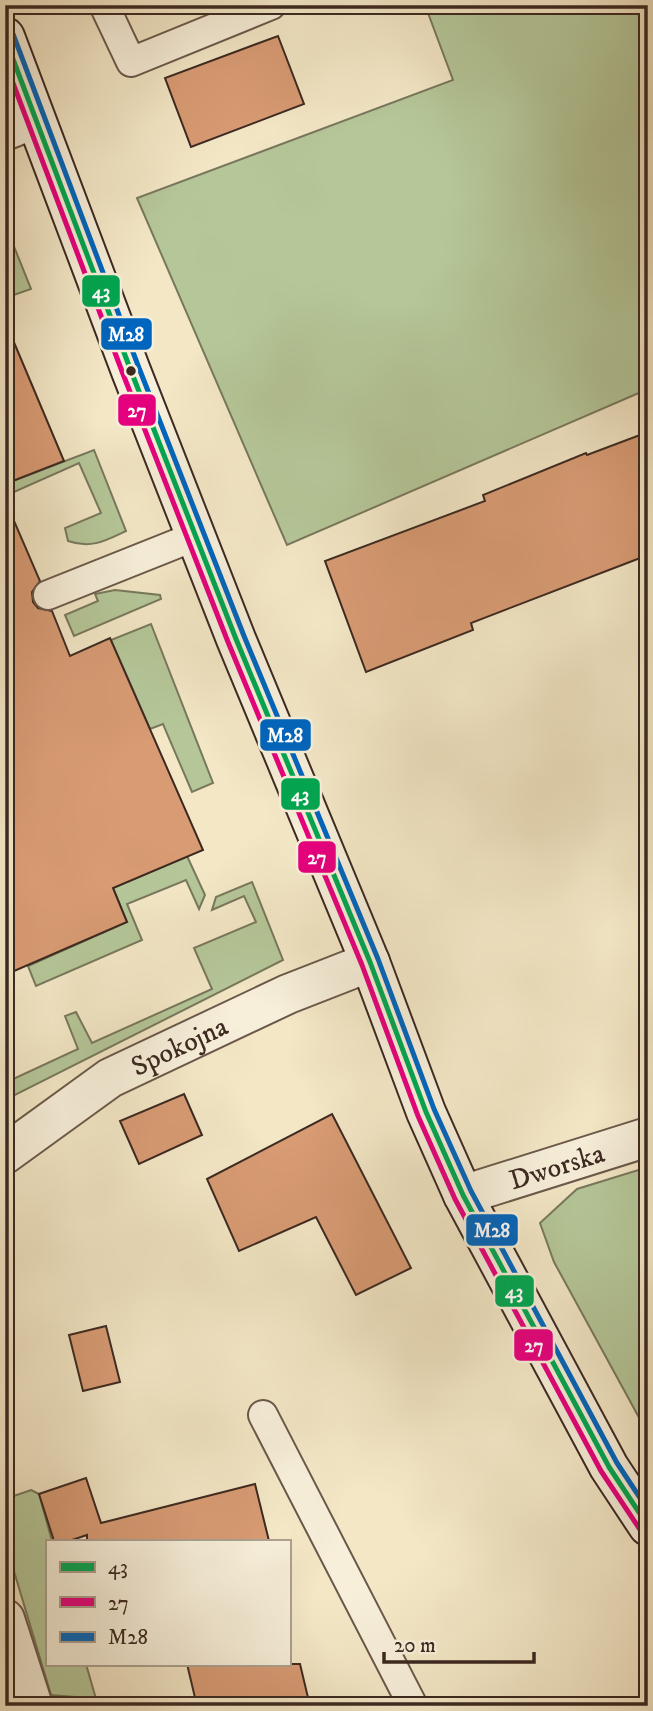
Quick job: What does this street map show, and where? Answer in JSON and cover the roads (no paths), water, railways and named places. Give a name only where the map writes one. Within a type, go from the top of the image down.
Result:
[{"type":"main road","points":[[5,37],[21,130],[97,285],[236,639],[370,962],[426,1112],[463,1195],[609,1467],[648,1526]]},
{"type":"main road","name":"Spokojna","points":[[5,1154],[110,1078],[288,994],[370,962]]},
{"type":"main road","name":"Dworska","points":[[463,1195],[648,1137]]},
{"type":"main road","points":[[5,1619],[33,1706]]},
{"type":"lane","points":[[104,5],[131,62],[271,5]]},
{"type":"lane","points":[[47,595],[196,536]]},
{"type":"lane","points":[[263,1415],[413,1706]]}]
